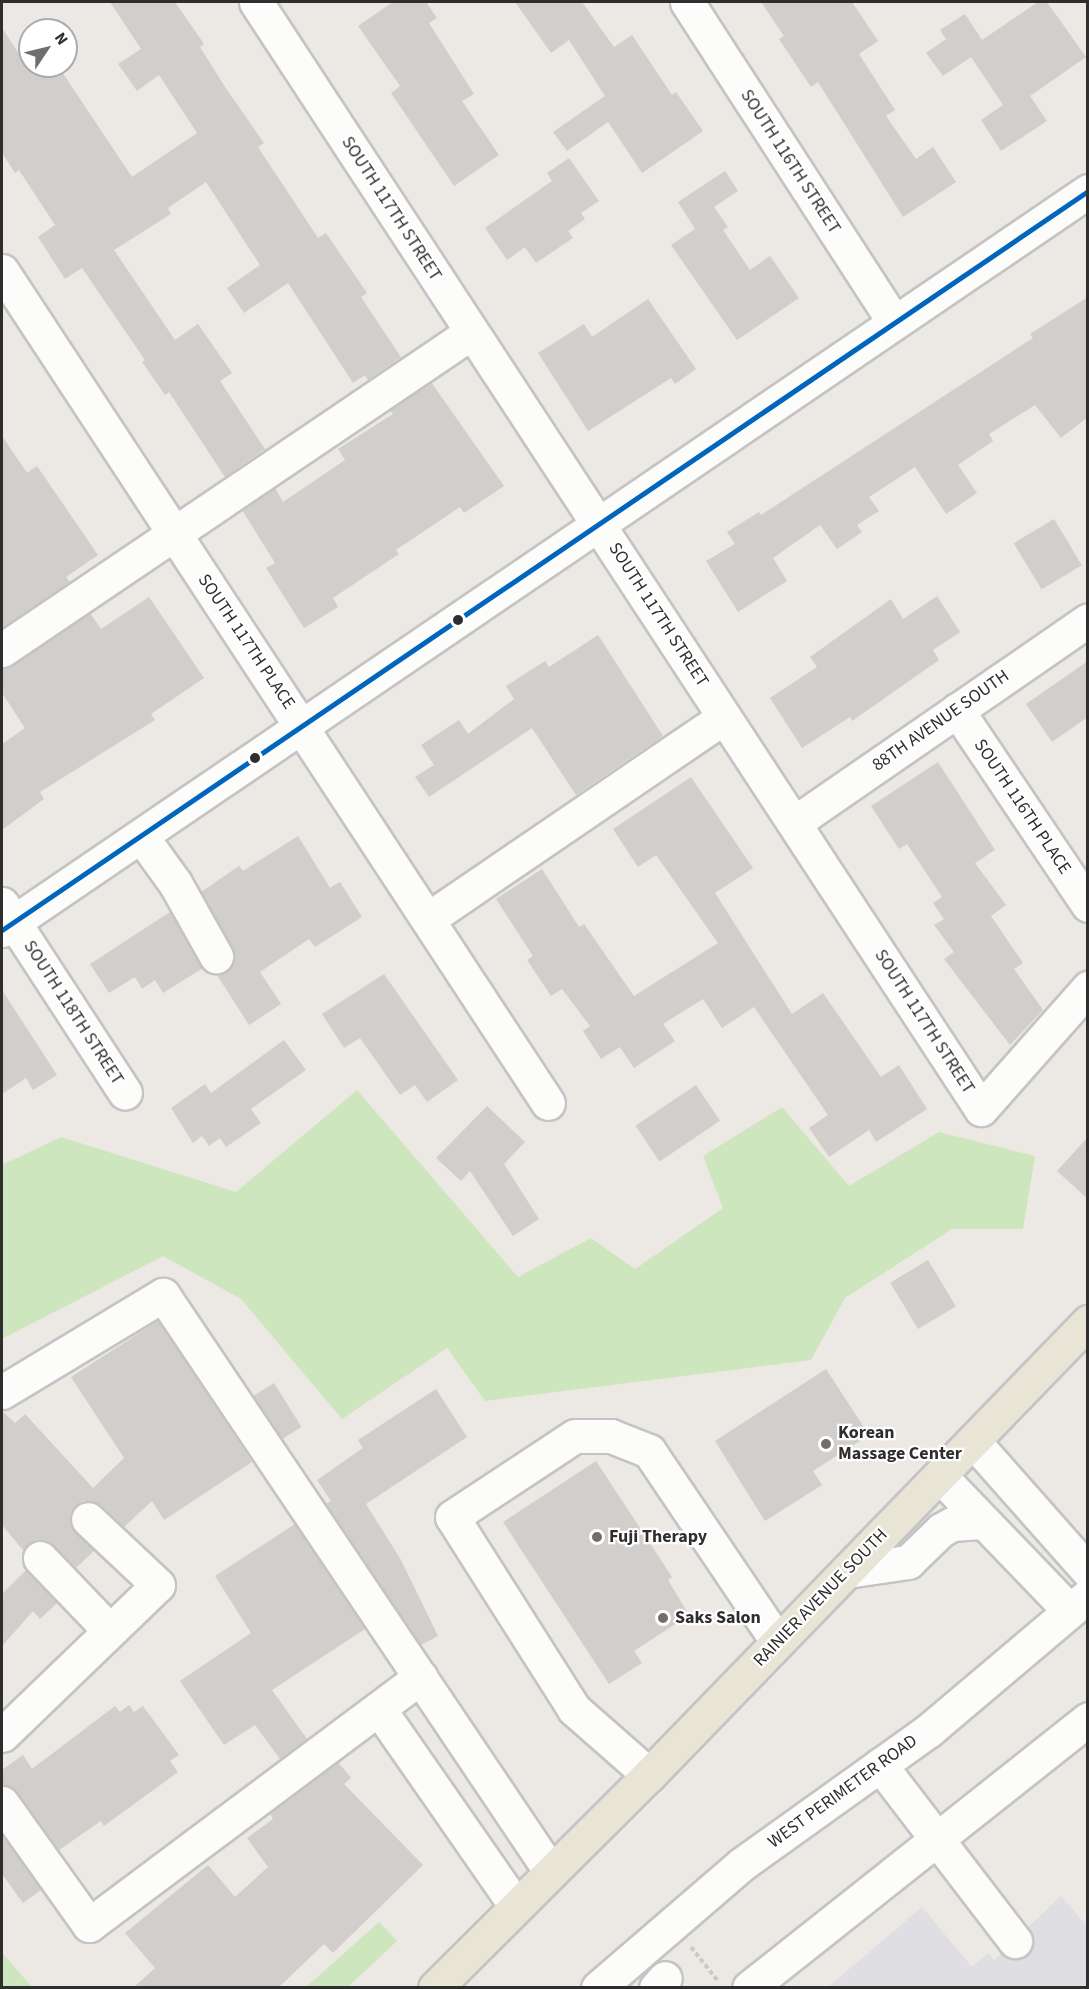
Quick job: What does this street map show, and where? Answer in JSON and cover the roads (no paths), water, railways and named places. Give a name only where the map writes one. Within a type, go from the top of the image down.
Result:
[{"type":"main road","name":"RAINIER AVENUE SOUTH","points":[[435,1988],[649,1775],[1088,1322]]},
{"type":"street","name":"SOUTH 117TH STREET","points":[[256,2],[981,1109],[1088,988]]},
{"type":"street","name":"SOUTH 116TH STREET","points":[[687,2],[894,322]]},
{"type":"street","points":[[6,919],[141,836],[1088,191]]},
{"type":"street","name":"SOUTH 117TH PLACE","points":[[2,271],[548,1103]]},
{"type":"street","points":[[2,650],[472,333]]},
{"type":"street","name":"88TH AVENUE SOUTH","points":[[794,823],[1088,620]]},
{"type":"street","name":"SOUTH 116TH PLACE","points":[[957,710],[1088,905]]},
{"type":"street","points":[[428,919],[724,717]]},
{"type":"street","points":[[141,836],[175,883],[216,956]]},
{"type":"street","name":"SOUTH 118TH STREET","points":[[6,919],[125,1093]]},
{"type":"street","points":[[2,1392],[163,1295],[551,1872]]},
{"type":"street","points":[[649,1775],[574,1709],[452,1517],[575,1436],[611,1436],[649,1451],[778,1642]]},
{"type":"street","points":[[973,1442],[1088,1571]]},
{"type":"street","points":[[940,1476],[984,1522],[1079,1603]]},
{"type":"street","points":[[2,1735],[158,1585],[88,1519]]},
{"type":"street","points":[[847,1571],[908,1562],[941,1530],[952,1524],[984,1522]]},
{"type":"street","points":[[40,1558],[110,1631]]},
{"type":"street","name":"WEST PERIMETER ROAD","points":[[598,1988],[742,1864],[928,1731],[1079,1603]]},
{"type":"street","points":[[2,1803],[89,1925],[422,1677]]},
{"type":"street","points":[[379,1709],[516,1906]]},
{"type":"street","points":[[749,1988],[1088,1719]]},
{"type":"street","points":[[432,1785],[472,1753]]},
{"type":"street","points":[[880,1765],[1015,1941]]},
{"type":"place","name":"Korean Massage Center","points":[[826,1444]]},
{"type":"place","name":"Fuji Therapy","points":[[597,1537]]},
{"type":"place","name":"Saks Salon","points":[[663,1618]]}]
